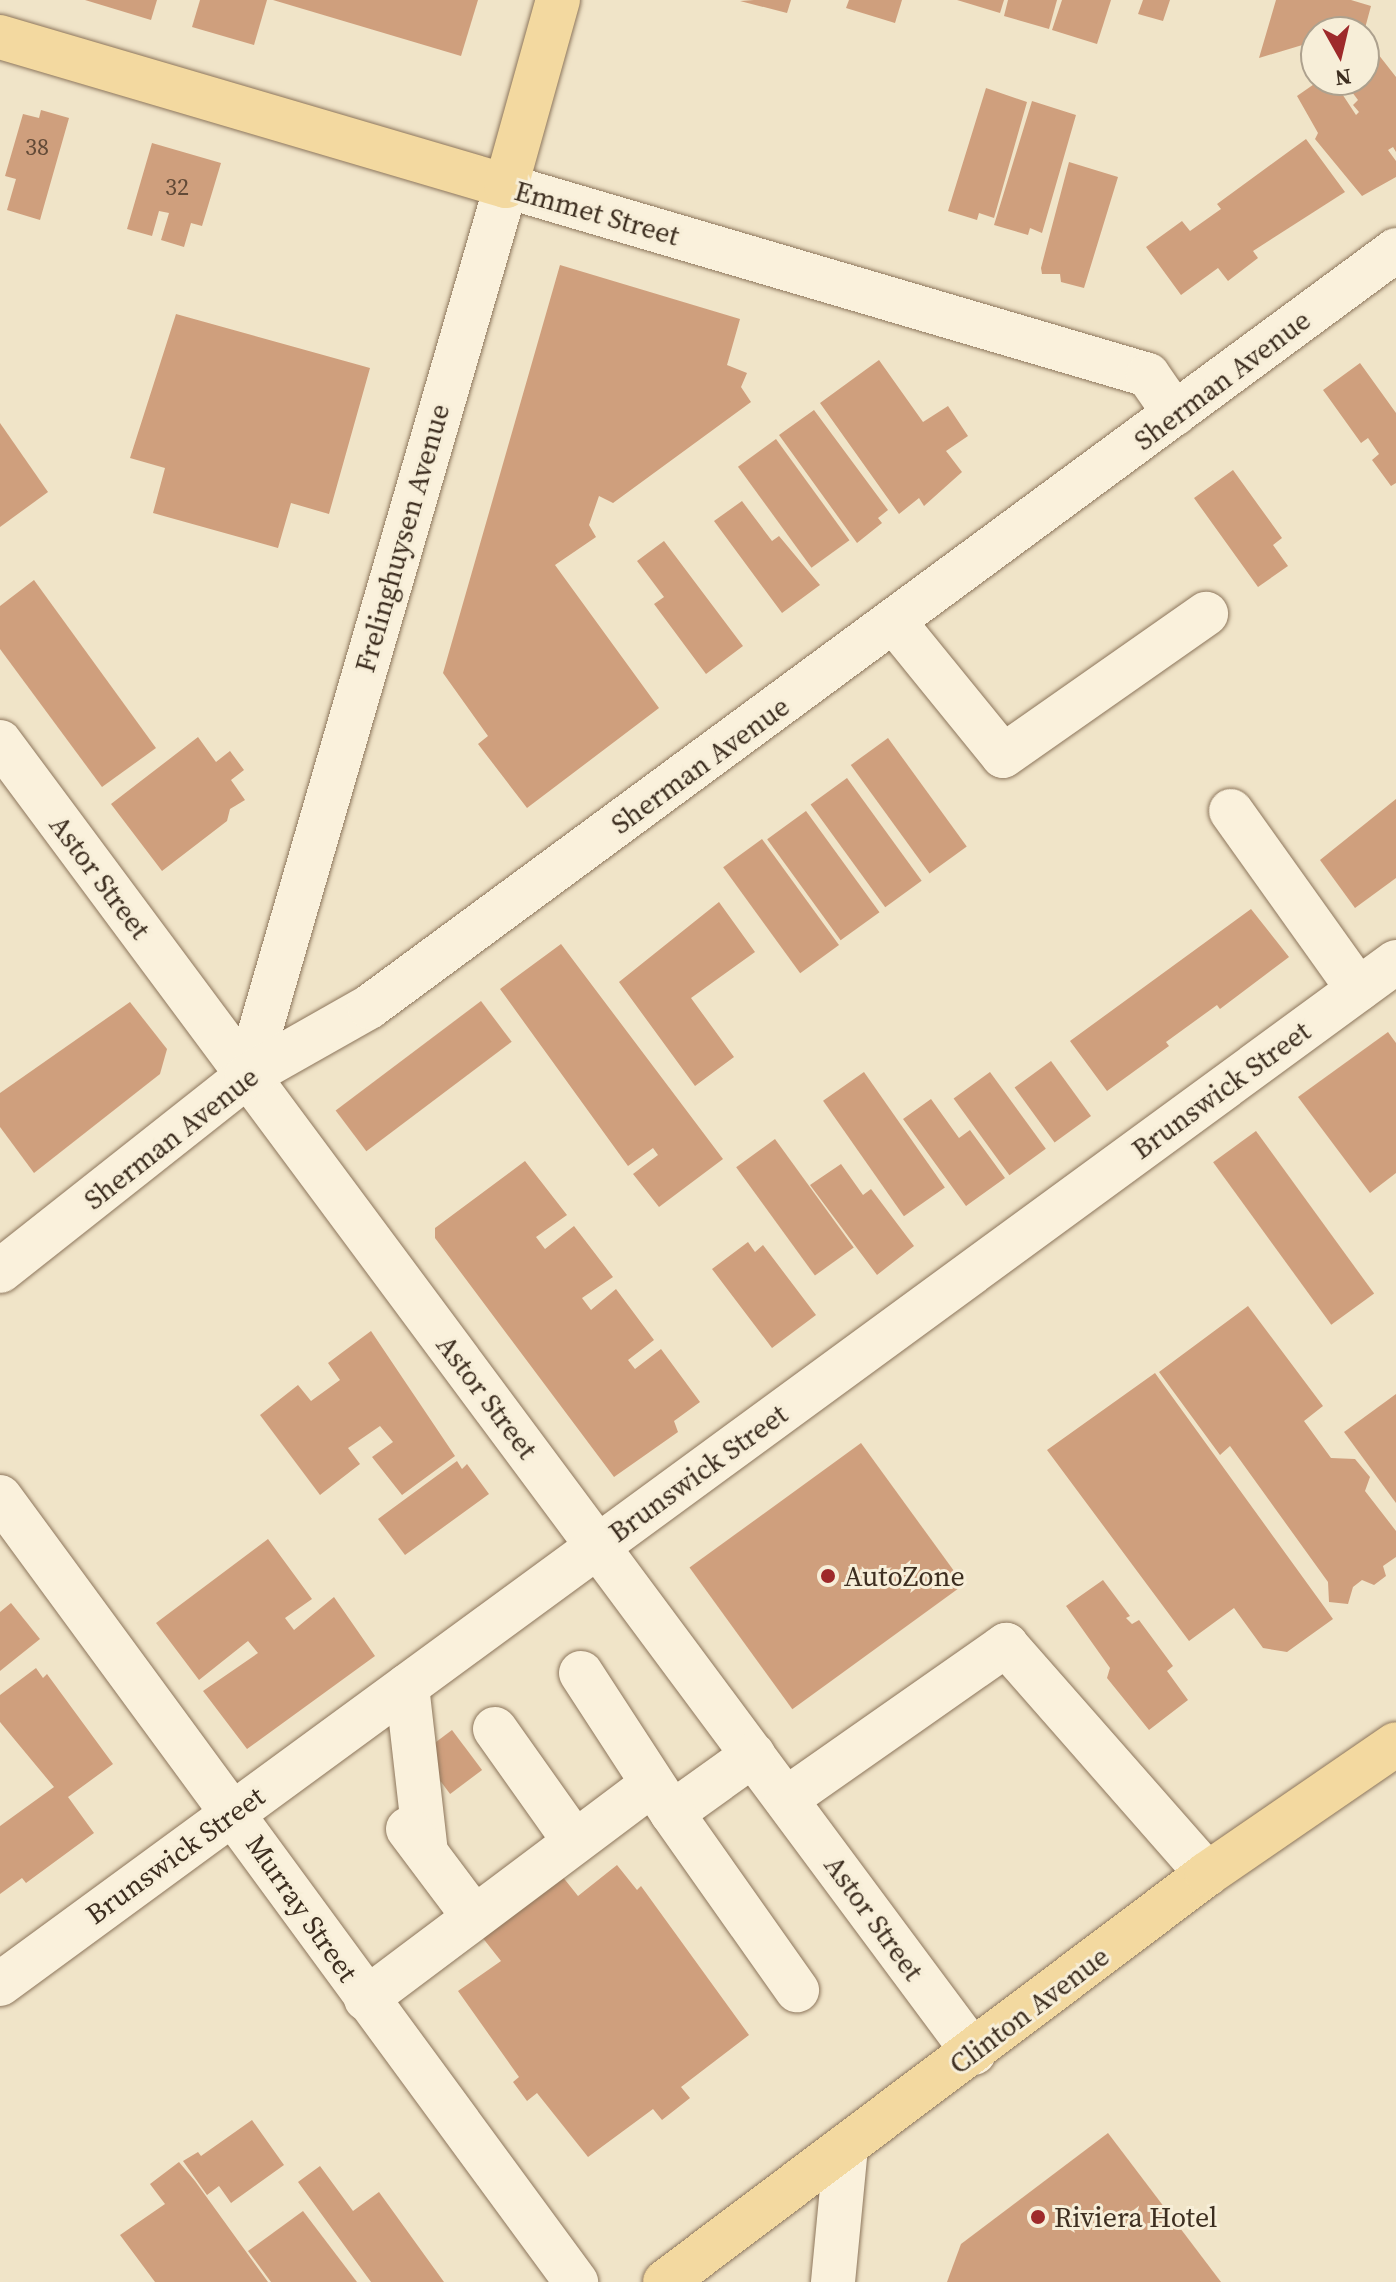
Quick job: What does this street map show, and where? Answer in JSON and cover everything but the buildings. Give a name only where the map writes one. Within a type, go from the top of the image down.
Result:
[{"type":"main road","name":"Frelinghuysen Avenue","points":[[506,186],[558,0]]},
{"type":"main road","name":"Emmet Street","points":[[0,37],[506,186]]},
{"type":"main road","name":"Clinton Avenue","points":[[665,2282],[974,2053],[1207,1874],[1396,1744]]},
{"type":"street","name":"Emmet Street","points":[[506,186],[1148,375],[1175,414]]},
{"type":"street","name":"Frelinghuysen Avenue","points":[[247,1076],[506,186]]},
{"type":"street","name":"Sherman Avenue","points":[[0,1271],[247,1076],[369,1007],[895,623],[1396,250]]},
{"type":"street","points":[[895,623],[1003,756],[1206,614]]},
{"type":"street","name":"Astor Street","points":[[0,742],[974,2053]]},
{"type":"street","points":[[1231,811],[1358,989]]},
{"type":"street","name":"Brunswick Street","points":[[0,1984],[1396,962]]},
{"type":"street","name":"Murray Street","points":[[0,1497],[234,1811],[366,1999],[576,2282]]},
{"type":"street","points":[[786,1799],[1006,1645],[1207,1874]]},
{"type":"street","points":[[581,1673],[662,1798],[797,1990]]},
{"type":"street","points":[[407,1686],[426,1852]]},
{"type":"street","points":[[495,1729],[575,1842]]},
{"type":"street","points":[[366,1999],[575,1842],[753,1755]]},
{"type":"street","points":[[394,1810],[474,1917]]},
{"type":"street","points":[[833,2282],[846,2146]]},
{"type":"place","name":"AutoZone","points":[[828,1576]]},
{"type":"place","name":"Riviera Hotel","points":[[1038,2217]]}]
